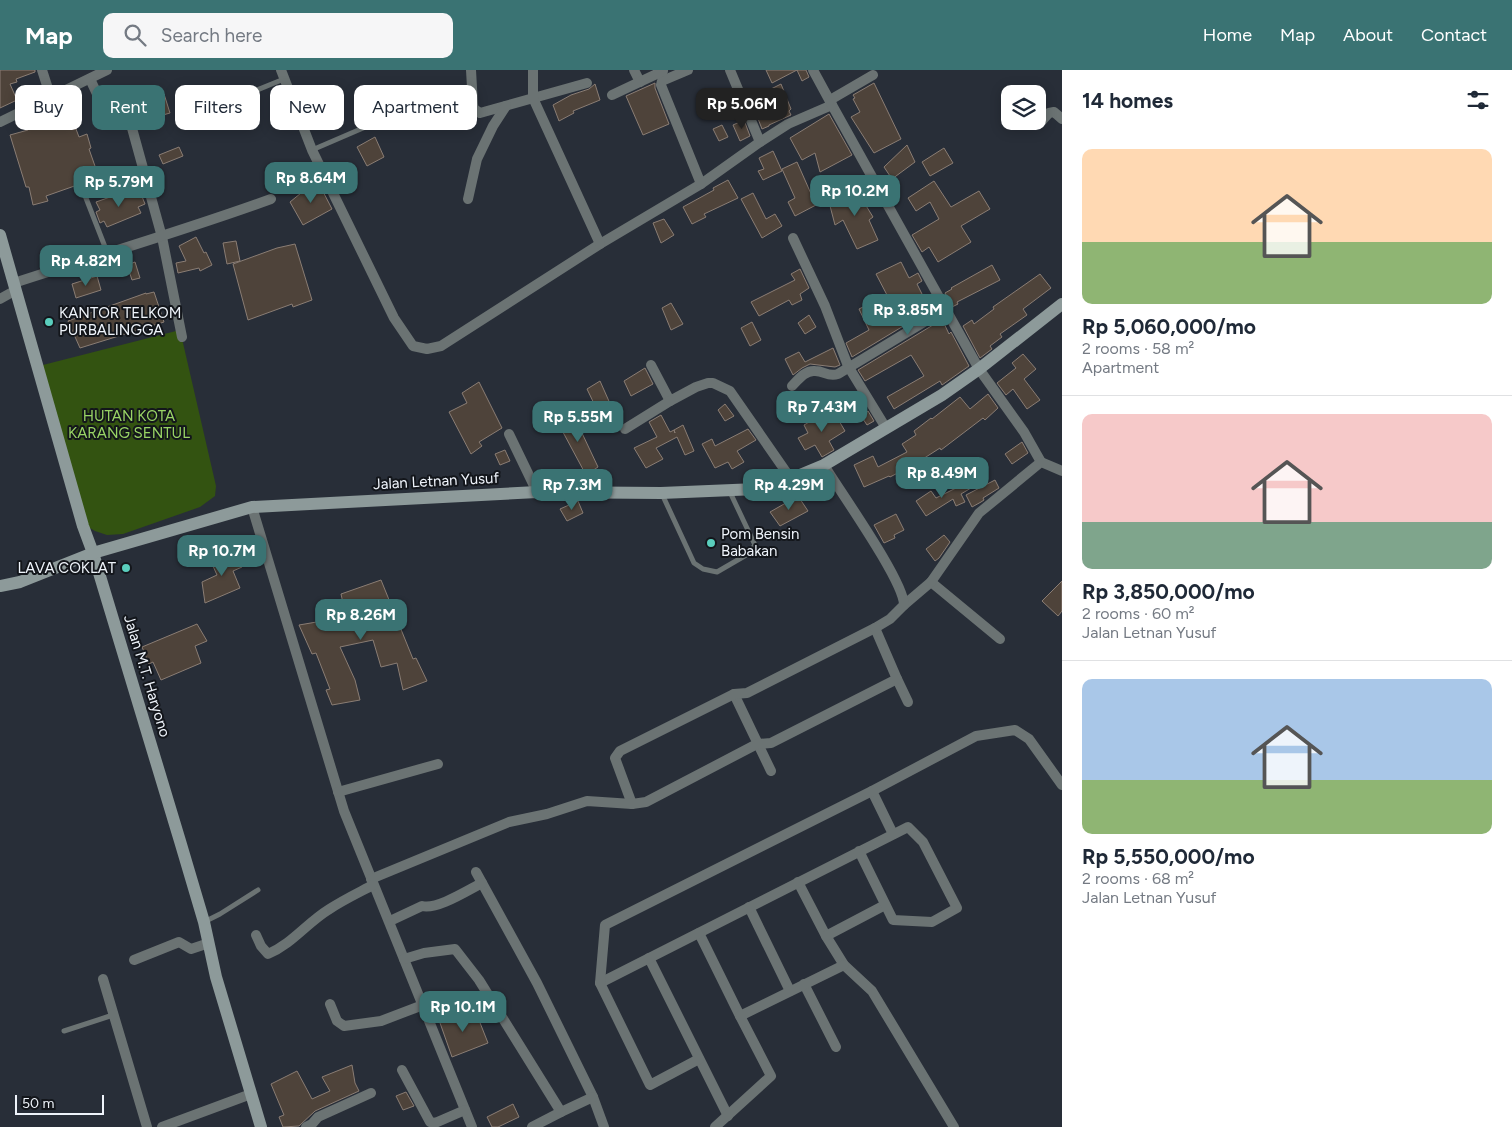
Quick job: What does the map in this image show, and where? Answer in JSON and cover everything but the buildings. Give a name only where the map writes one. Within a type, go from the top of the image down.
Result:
[{"type":"street","points":[[42,70],[47,85]]},
{"type":"street","points":[[78,85],[106,70]]},
{"type":"street","points":[[472,70],[473,105],[477,112],[483,113],[588,83]]},
{"type":"street","points":[[532,70],[533,98],[600,244]]},
{"type":"street","points":[[634,70],[640,82]]},
{"type":"street","points":[[612,95],[664,73],[688,70]]},
{"type":"street","points":[[730,70],[760,142]]},
{"type":"street","points":[[813,70],[979,370],[1024,432],[1041,462],[1062,472]]},
{"type":"street","points":[[664,73],[662,89],[700,184]]},
{"type":"street","points":[[282,74],[312,150],[394,318],[413,346],[427,350],[441,346],[600,244],[700,184],[788,124],[831,102],[873,75]]},
{"type":"street","points":[[90,79],[107,115],[123,108],[127,110],[162,238],[182,337]]},
{"type":"street","points":[[468,199],[477,158],[493,126],[506,106]]},
{"type":"street","points":[[1046,116],[1054,112],[1062,119]]},
{"type":"street","points":[[0,122],[15,115]]},
{"type":"street","points":[[0,299],[15,287],[107,252],[162,238],[271,199]]},
{"type":"street","name":"Jalan M.T. Haryono","points":[[0,235],[80,516],[94,553],[204,922],[216,976],[261,1127]]},
{"type":"street","points":[[793,238],[825,306],[848,366],[886,428]]},
{"type":"street","name":"Jalan Letnan Yusuf","points":[[0,586],[20,582],[94,553],[252,507],[538,492],[662,493],[757,489],[776,485],[824,465],[942,395],[979,370],[1062,304]]},
{"type":"street","points":[[792,386],[809,372],[815,371],[831,376],[844,370],[929,319]]},
{"type":"street","points":[[651,364],[670,401]]},
{"type":"street","points":[[625,429],[670,401],[708,383],[722,386],[730,391],[791,479]]},
{"type":"street","points":[[509,434],[538,492]]},
{"type":"street","points":[[632,804],[615,756],[624,749],[734,694],[746,693],[890,619],[931,582],[979,513],[1041,462]]},
{"type":"street","points":[[824,465],[898,586],[904,605]]},
{"type":"street","points":[[252,507],[338,792],[372,882],[390,921],[472,1127]]},
{"type":"street","points":[[931,582],[1000,639]]},
{"type":"street","points":[[875,628],[908,702]]},
{"type":"street","points":[[256,935],[261,946],[268,954],[276,951],[305,930],[327,910],[372,882],[510,822],[547,814],[587,801],[632,804],[651,800],[757,744],[770,743],[898,679]]},
{"type":"street","points":[[734,694],[771,771]]},
{"type":"street","points":[[699,1059],[650,1085],[600,983],[605,925],[872,791],[976,736],[1015,730],[1029,739],[1062,784]]},
{"type":"street","points":[[338,792],[438,764]]},
{"type":"street","points":[[872,791],[893,834]]},
{"type":"street","points":[[600,983],[859,851],[908,827],[924,842],[957,908],[932,922],[893,920],[859,851]]},
{"type":"street","points":[[476,872],[537,983],[593,1097],[604,1127]]},
{"type":"street","points":[[798,882],[826,936],[844,965],[872,991],[954,1127]]},
{"type":"street","points":[[390,921],[422,906],[428,908],[442,903],[482,883]]},
{"type":"street","points":[[826,936],[885,905]]},
{"type":"street","points":[[749,907],[790,991]]},
{"type":"street","points":[[699,933],[771,1076],[715,1127]]},
{"type":"street","points":[[134,960],[179,942],[191,949],[208,943]]},
{"type":"street","points":[[404,959],[424,953],[455,949],[479,980],[561,1112]]},
{"type":"street","points":[[649,958],[728,1116]]},
{"type":"street","points":[[740,1016],[844,965]]},
{"type":"street","points":[[103,979],[147,1127]]},
{"type":"street","points":[[804,984],[836,1047]]},
{"type":"street","points":[[330,1004],[337,1021],[344,1026],[381,1021],[423,1005]]},
{"type":"street","points":[[402,1070],[430,1122],[435,1123],[465,1110]]},
{"type":"street","points":[[306,1127],[323,1114],[371,1093]]},
{"type":"street","points":[[162,1127],[251,1094]]},
{"type":"street","points":[[532,1127],[593,1097]]},
{"type":"lane","points":[[259,85],[282,74]]},
{"type":"lane","points":[[312,150],[358,130]]},
{"type":"lane","points":[[84,193],[107,252]]},
{"type":"lane","points":[[662,493],[694,563],[704,569],[717,572],[748,554],[755,545],[729,490]]},
{"type":"lane","points":[[204,922],[258,890]]},
{"type":"lane","points":[[64,1032],[114,1014]]},
{"type":"green space","name":"HUTAN KOTA KARANG SENTUL","points":[[180,330],[216,486],[215,496],[200,507],[123,534],[107,535],[95,531],[85,525],[39,366]]},
{"type":"place","name":"KANTOR TELKOM PURBALINGGA","points":[[49,322]]},
{"type":"place","name":"Pom Bensin Babakan","points":[[711,543]]},
{"type":"place","name":"LAVA COKLAT","points":[[126,568]]}]
